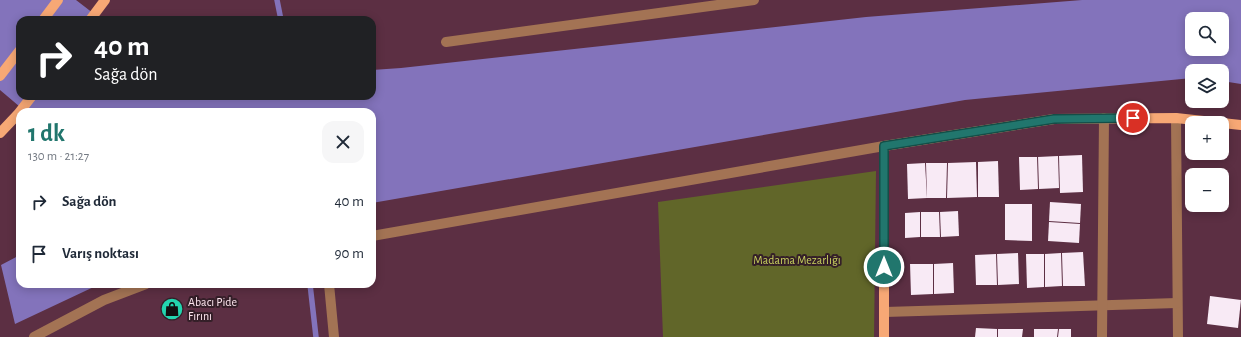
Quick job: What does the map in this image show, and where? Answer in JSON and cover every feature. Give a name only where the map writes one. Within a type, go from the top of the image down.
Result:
[{"type":"main road","points":[[46,16],[58,0]]},
{"type":"main road","points":[[93,16],[105,0]]},
{"type":"main road","points":[[0,76],[16,55]]},
{"type":"main road","points":[[23,108],[29,100]]},
{"type":"main road","points":[[0,133],[16,116]]},
{"type":"main road","points":[[884,337],[884,146],[1054,119],[1176,118],[1241,125]]},
{"type":"street","points":[[446,42],[754,0]]},
{"type":"street","points":[[1102,337],[1104,118]]},
{"type":"street","points":[[1176,118],[1178,337]]},
{"type":"street","points":[[376,235],[884,146]]},
{"type":"street","points":[[34,337],[104,300],[136,288]]},
{"type":"street","points":[[329,288],[334,337]]},
{"type":"street","points":[[884,312],[1177,303]]},
{"type":"green space","name":"Madama Mezarlığı","points":[[876,171],[874,337],[663,337],[658,202]]},
{"type":"shaded area","points":[[0,0],[76,0],[97,16],[16,16],[16,100],[376,100],[376,70],[866,17],[1082,0],[1241,0],[1241,84],[1229,82],[1229,64],[1185,64],[1185,79],[965,100],[376,202],[376,108],[21,108],[0,90]]},
{"type":"shaded area","points":[[16,257],[16,288],[92,288],[15,324],[1,265]]},
{"type":"building","points":[[1082,155],[1083,192],[1060,193],[1059,156]]},
{"type":"building","points":[[1058,156],[1059,188],[1039,189],[1038,157]]},
{"type":"building","points":[[1019,157],[1037,157],[1038,189],[1020,190]]},
{"type":"building","points":[[998,161],[999,197],[978,197],[978,162]]},
{"type":"building","points":[[976,162],[977,197],[947,198],[948,163]]},
{"type":"building","points":[[925,163],[927,198],[908,199],[907,164]]},
{"type":"building","points":[[926,163],[947,163],[946,198],[927,198]]},
{"type":"building","points":[[1050,202],[1081,204],[1080,223],[1049,221]]},
{"type":"building","points":[[1005,204],[1032,204],[1032,241],[1005,240]]},
{"type":"building","points":[[958,211],[959,236],[941,237],[940,212]]},
{"type":"building","points":[[920,212],[920,237],[905,238],[905,213]]},
{"type":"building","points":[[921,212],[939,212],[940,237],[921,237]]},
{"type":"building","points":[[1049,222],[1080,224],[1079,243],[1048,241]]},
{"type":"building","points":[[1083,252],[1085,286],[1063,286],[1062,253]]},
{"type":"building","points":[[1018,253],[1019,284],[998,285],[997,254]]},
{"type":"building","points":[[1061,253],[1062,286],[1045,287],[1045,254]]},
{"type":"building","points":[[996,254],[997,285],[976,285],[975,255]]},
{"type":"building","points":[[1026,254],[1044,254],[1044,287],[1027,288]]},
{"type":"building","points":[[953,263],[954,293],[934,294],[934,264]]},
{"type":"building","points":[[910,264],[933,264],[933,294],[911,295]]},
{"type":"building","points":[[1210,296],[1241,300],[1238,328],[1207,324]]},
{"type":"building","points":[[976,328],[997,329],[997,337],[975,337]]},
{"type":"building","points":[[998,329],[1023,329],[1022,337],[998,337]]},
{"type":"building","points":[[1034,329],[1058,329],[1057,337],[1034,337]]},
{"type":"building","points":[[1059,329],[1071,329],[1071,337],[1058,337]]},
{"type":"waterway","points":[[277,0],[280,16]]},
{"type":"waterway","points":[[310,288],[316,337]]},
{"type":"place","name":"Abacı Pide Fırını","points":[[172,309]]},
{"type":"route","points":[[884,267],[884,146],[1054,119],[1133,118]]}]
